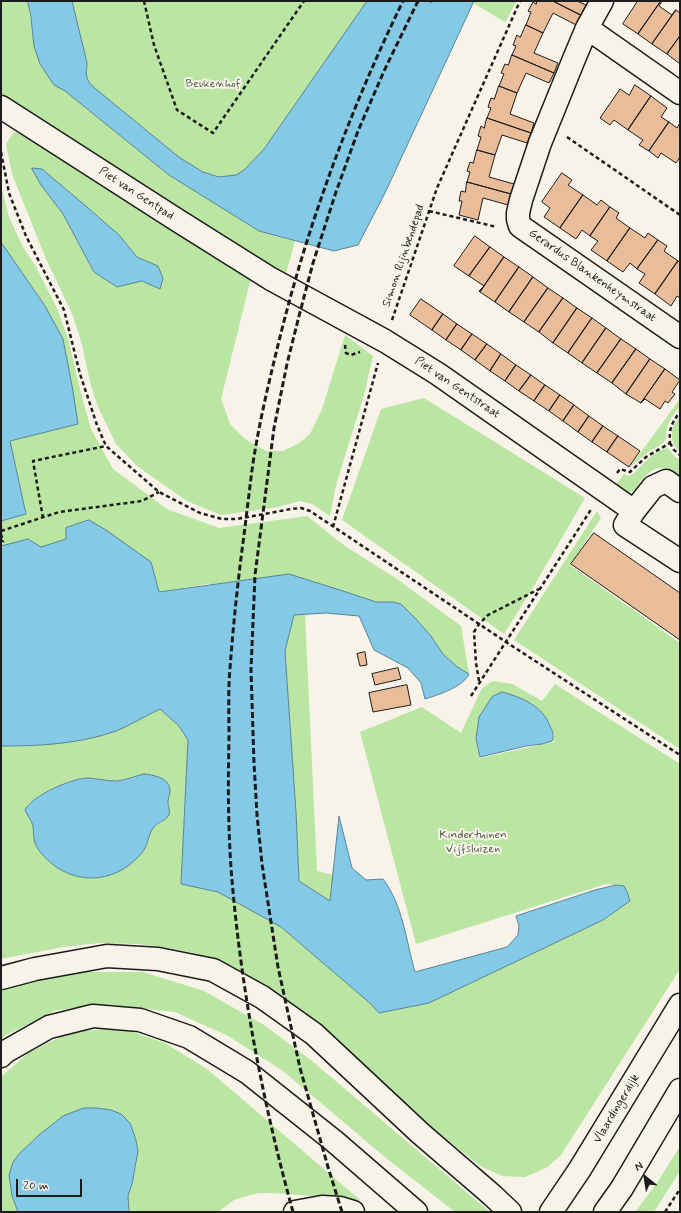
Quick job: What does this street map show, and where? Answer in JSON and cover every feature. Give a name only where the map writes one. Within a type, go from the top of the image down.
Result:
[{"type":"main road","name":"Gerardus Blankenheymstraat","points":[[602,1],[587,28],[540,143],[521,200],[518,219],[520,226],[680,337]]},
{"type":"main road","points":[[587,28],[680,93]]},
{"type":"main road","name":"Piet van Gentpad","points":[[1,107],[271,279]]},
{"type":"main road","name":"Piet van Gentstraat","points":[[271,279],[385,341],[438,374],[634,511]]},
{"type":"main road","points":[[680,491],[666,481],[653,487],[634,511],[625,526],[680,561]]},
{"type":"main road","points":[[1,978],[35,969],[107,956],[158,959],[213,970],[262,997],[314,1034],[420,1134],[510,1212]]},
{"type":"main road","name":"Vlaardingerdijk","points":[[551,1212],[580,1169],[680,1005]]},
{"type":"main road","points":[[1,1056],[5,1052],[49,1027],[93,1016],[140,1020],[189,1037],[247,1072],[334,1141],[416,1212]]},
{"type":"main road","points":[[605,1212],[622,1188],[680,1090]]},
{"type":"main road","points":[[295,1212],[322,1207],[340,1208],[353,1212]]},
{"type":"path","points":[[144,1],[154,45],[177,110],[213,133],[304,1]]},
{"type":"path","name":"Simon Rijnbendepad","points":[[333,527],[381,351],[436,188],[520,1]]},
{"type":"path","points":[[561,133],[680,215]]},
{"type":"path","points":[[1,152],[9,193],[26,236],[64,310],[80,374],[97,425],[106,446],[159,492],[200,513],[222,519],[237,519],[291,509],[301,508],[310,511],[506,642],[680,755]]},
{"type":"path","points":[[429,211],[508,230],[520,226]]},
{"type":"path","points":[[680,412],[673,421],[669,432],[670,443],[674,450],[680,455]]},
{"type":"path","points":[[470,696],[506,642],[539,588],[604,490],[620,469],[630,472],[646,457],[670,443]]},
{"type":"path","points":[[42,518],[33,462],[106,446]]},
{"type":"path","points":[[1,531],[59,512],[142,501],[159,492]]},
{"type":"path","points":[[1,534],[2,541]]},
{"type":"path","points":[[479,682],[474,632],[479,624],[488,615],[539,588]]},
{"type":"path","points":[[665,1212],[680,1189]]},
{"type":"green space","points":[[1,1],[28,1],[34,46],[40,64],[54,85],[65,91],[169,175],[259,231],[295,241],[285,277],[1,100]]},
{"type":"green space","name":"Beukenhof","points":[[65,1],[381,1],[229,197],[170,156],[83,81]]},
{"type":"green space","points":[[474,1],[517,1],[505,22],[473,3]]},
{"type":"green space","points":[[14,132],[25,136],[119,192],[251,278],[221,399],[230,424],[245,439],[266,451],[283,451],[298,444],[310,434],[322,409],[345,335],[373,356],[364,395],[336,485],[330,516],[312,504],[300,501],[279,507],[221,515],[187,501],[137,466],[116,444],[98,407],[73,316],[46,259],[12,174],[6,144]],"holes":[[[41,185],[120,237],[137,257],[142,281],[117,287],[94,272],[63,214]]]},
{"type":"green space","points":[[1,185],[9,217],[23,247],[36,267],[57,308],[68,339],[91,429],[113,469],[167,509],[219,528],[307,516],[345,546],[397,579],[461,626],[469,674],[456,666],[443,654],[431,636],[401,604],[393,602],[376,603],[343,591],[207,584],[159,592],[151,562],[66,539],[41,547],[28,539],[1,546],[1,521],[26,514],[10,441],[78,424],[45,306],[1,242]]},
{"type":"green space","points":[[424,398],[585,498],[504,634],[342,520],[381,409]]},
{"type":"green space","points":[[680,399],[680,407],[671,418],[666,439],[663,443],[647,453],[630,467]]},
{"type":"green space","points":[[680,416],[680,452],[674,444],[672,430]]},
{"type":"green space","points":[[668,448],[675,457],[680,460],[680,477],[670,470],[661,468],[653,470],[646,475],[631,492],[623,492],[613,489],[624,474],[629,476],[632,475],[652,455]]},
{"type":"green space","points":[[597,511],[601,518],[570,565],[680,643],[680,749],[514,640]]},
{"type":"green space","points":[[305,614],[317,871],[333,875],[330,901],[299,881],[285,651],[294,615]]},
{"type":"green space","name":"Kindertuinen Vijfsluizen","points":[[493,681],[512,684],[542,701],[555,684],[680,764],[680,969],[561,1155],[546,1168],[525,1177],[502,1176],[480,1166],[403,1104],[310,1023],[222,962],[194,953],[169,948],[138,944],[100,943],[63,947],[1,959],[1,746],[33,746],[147,716],[160,709],[179,726],[188,740],[181,884],[218,892],[281,927],[380,1013],[429,1003],[603,920],[630,901],[624,886],[606,884],[416,944],[360,732],[422,707],[461,733],[482,688]],"holes":[[[480,717],[548,720],[554,734],[552,741],[557,741],[480,758],[476,739]],[[144,774],[155,775],[165,780],[170,787],[168,801],[169,807],[163,822],[153,827],[145,848],[34,838],[34,830],[27,805],[48,791],[65,783],[81,779],[93,778],[116,781]]]},
{"type":"green space","points":[[76,972],[143,972],[204,991],[264,1025],[312,1061],[490,1212],[455,1212],[386,1158],[283,1071],[228,1036],[175,1012],[111,1005],[57,1010],[6,1035],[1,1040],[1,987]]},
{"type":"green space","points":[[121,1028],[165,1043],[207,1069],[360,1200],[358,1203],[342,1198],[259,1193],[234,1200],[218,1212],[129,1212],[128,1196],[136,1165],[111,1110],[84,1108],[39,1135],[19,1154],[11,1168],[12,1196],[18,1212],[1,1212],[1,1077],[28,1053],[70,1032]]},
{"type":"green space","points":[[680,1146],[680,1171],[654,1212],[635,1212],[657,1183]]},
{"type":"water","points":[[28,1],[72,1],[87,63],[86,72],[91,85],[180,158],[203,172],[219,177],[236,175],[244,170],[264,149],[367,1],[428,1],[431,3],[433,1],[474,1],[385,193],[358,245],[334,251],[259,231],[169,175],[65,91],[54,85],[40,64],[34,46]]},
{"type":"water","points":[[32,168],[42,169],[87,207],[119,235],[137,257],[158,266],[163,278],[160,289],[142,281],[117,287],[94,272],[63,214],[41,185]]},
{"type":"water","points":[[1,242],[45,306],[63,339],[78,424],[10,441],[26,514],[1,521]]},
{"type":"water","points":[[89,520],[106,530],[151,562],[159,592],[289,574],[376,602],[393,602],[401,604],[431,636],[443,654],[456,666],[469,674],[466,679],[456,687],[425,699],[421,683],[408,668],[374,650],[359,616],[326,613],[294,615],[285,651],[299,881],[330,901],[339,816],[352,868],[366,880],[383,879],[390,889],[400,912],[415,972],[507,947],[518,935],[519,926],[516,916],[595,890],[616,885],[624,886],[630,901],[603,920],[429,1003],[379,1013],[371,1004],[281,927],[218,892],[181,884],[188,740],[179,726],[160,709],[116,731],[88,739],[45,745],[1,746],[1,546],[28,539],[41,547],[66,539],[66,528]]},
{"type":"water","points":[[502,692],[524,700],[537,708],[547,719],[552,732],[552,741],[480,757],[476,739],[479,717],[492,697]]},
{"type":"water","points":[[144,774],[164,779],[167,782],[170,790],[168,802],[169,814],[163,821],[152,829],[147,845],[133,862],[108,876],[94,878],[80,877],[67,873],[54,865],[39,851],[35,842],[32,823],[25,810],[35,799],[54,788],[82,779],[89,778],[117,781]]},
{"type":"water","points":[[84,1108],[111,1110],[121,1114],[130,1123],[138,1151],[132,1184],[128,1196],[129,1212],[18,1212],[12,1196],[9,1175],[13,1162],[19,1154],[39,1135],[63,1116]]},
{"type":"building","points":[[537,1],[553,1],[581,15],[576,25],[553,13],[543,33],[526,25],[531,12],[528,11],[533,2],[536,4]]},
{"type":"building","points":[[553,1],[577,1],[586,5],[581,15]]},
{"type":"building","points":[[638,1],[661,1],[638,34],[623,24]]},
{"type":"building","points":[[661,1],[659,6],[672,15],[676,10],[652,44],[638,34]]},
{"type":"building","points":[[676,10],[680,13],[680,36],[667,54],[652,44]]},
{"type":"building","points":[[526,25],[543,33],[534,53],[558,63],[554,73],[512,55],[516,46],[513,45],[517,35],[520,37]]},
{"type":"building","points":[[680,36],[680,64],[667,54]]},
{"type":"building","points":[[512,55],[554,73],[549,83],[526,73],[517,93],[499,86],[504,74],[501,73],[505,64],[508,65]]},
{"type":"building","points":[[635,85],[651,96],[628,130],[614,120],[610,125],[600,118],[620,89],[629,95]]},
{"type":"building","points":[[499,86],[517,93],[510,114],[534,123],[531,133],[487,118],[491,108],[488,107],[491,98],[494,99]]},
{"type":"building","points":[[651,96],[667,108],[661,117],[669,122],[649,151],[639,145],[643,140],[628,130]]},
{"type":"building","points":[[487,118],[531,133],[527,143],[502,135],[495,155],[477,150],[481,137],[478,136],[481,126],[484,128]]},
{"type":"building","points":[[669,122],[677,128],[680,123],[680,157],[676,163],[661,153],[658,158],[649,151]]},
{"type":"building","points":[[477,150],[495,155],[489,177],[514,184],[511,194],[467,182],[470,172],[467,171],[470,162],[473,163]]},
{"type":"building","points":[[562,173],[572,180],[568,185],[583,195],[560,228],[544,217],[550,208],[542,202]]},
{"type":"building","points":[[467,182],[511,194],[508,205],[483,198],[478,220],[459,215],[462,201],[459,201],[461,191],[465,192]]},
{"type":"building","points":[[583,195],[597,205],[601,200],[610,207],[590,236],[582,230],[576,239],[560,228]]},
{"type":"building","points":[[610,207],[619,213],[616,218],[630,228],[607,261],[591,250],[598,241],[590,236]]},
{"type":"building","points":[[630,228],[645,238],[648,233],[658,240],[637,269],[630,263],[623,272],[607,261]]},
{"type":"building","points":[[475,236],[490,247],[469,276],[454,266]]},
{"type":"building","points":[[658,240],[667,246],[664,251],[678,261],[655,294],[639,283],[645,274],[637,269]]},
{"type":"building","points":[[490,247],[504,257],[480,292],[479,291],[484,286],[469,276]]},
{"type":"building","points":[[504,257],[519,267],[495,302],[480,292]]},
{"type":"building","points":[[678,261],[680,263],[680,298],[677,296],[671,306],[655,294]]},
{"type":"building","points":[[519,267],[533,277],[509,312],[495,302]]},
{"type":"building","points":[[533,277],[548,288],[524,322],[509,312]]},
{"type":"building","points":[[548,288],[563,298],[539,332],[524,322]]},
{"type":"building","points":[[563,298],[577,308],[553,343],[539,332]]},
{"type":"building","points":[[421,299],[443,314],[432,330],[410,315]]},
{"type":"building","points":[[577,308],[592,318],[568,353],[553,343]]},
{"type":"building","points":[[443,314],[457,324],[446,340],[432,330]]},
{"type":"building","points":[[592,318],[606,328],[582,363],[568,353]]},
{"type":"building","points":[[457,324],[472,334],[461,350],[446,340]]},
{"type":"building","points":[[606,328],[621,339],[597,373],[582,363]]},
{"type":"building","points":[[472,334],[487,344],[475,360],[461,350]]},
{"type":"building","points":[[621,339],[636,349],[612,383],[597,373]]},
{"type":"building","points":[[487,344],[501,354],[490,371],[475,360]]},
{"type":"building","points":[[636,349],[650,359],[626,394],[612,383]]},
{"type":"building","points":[[501,354],[516,365],[505,381],[490,371]]},
{"type":"building","points":[[650,359],[665,369],[641,403],[626,394]]},
{"type":"building","points":[[516,365],[531,375],[519,391],[505,381]]},
{"type":"building","points":[[665,369],[680,380],[672,392],[675,394],[668,403],[665,401],[660,409],[645,399],[641,403]]},
{"type":"building","points":[[531,375],[545,385],[534,401],[519,391]]},
{"type":"building","points":[[545,385],[560,395],[549,411],[534,401]]},
{"type":"building","points":[[560,395],[574,405],[563,421],[549,411]]},
{"type":"building","points":[[574,405],[589,416],[578,432],[563,421]]},
{"type":"building","points":[[589,416],[603,426],[592,442],[578,432]]},
{"type":"building","points":[[603,426],[618,436],[607,452],[592,442]]},
{"type":"building","points":[[618,436],[640,451],[629,467],[607,452]]},
{"type":"building","points":[[594,533],[680,593],[680,640],[571,564]]},
{"type":"building","points":[[365,652],[367,665],[360,666],[357,654]]},
{"type":"building","points":[[398,668],[401,679],[375,685],[372,674]]},
{"type":"building","points":[[407,685],[411,705],[373,712],[369,693]]},
{"type":"railway","points":[[293,1212],[262,1085],[246,998],[235,911],[231,868],[228,802],[229,685],[232,639],[253,463],[262,412],[293,286],[334,162],[384,41],[403,1]]},
{"type":"railway","points":[[342,1212],[300,1068],[278,967],[262,864],[254,763],[251,670],[255,575],[274,428],[287,364],[313,263],[358,131],[384,71],[418,1]]}]
